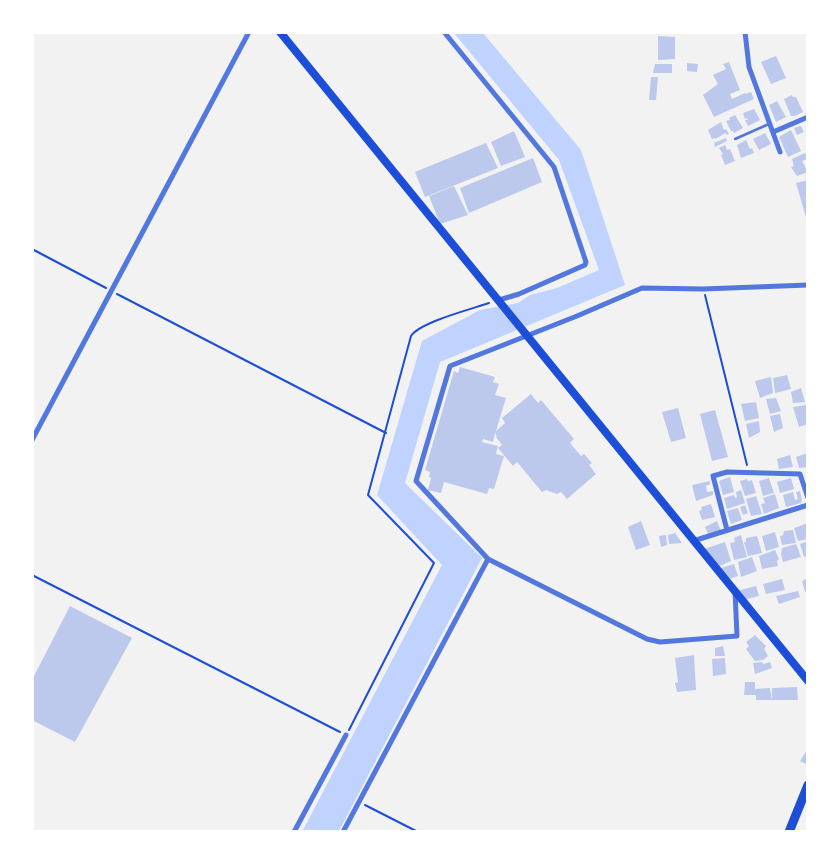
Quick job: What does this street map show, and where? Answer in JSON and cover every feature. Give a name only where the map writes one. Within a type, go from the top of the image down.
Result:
[{"type":"main road","points":[[280,32],[808,680]]},
{"type":"main road","points":[[789,832],[808,785]]},
{"type":"street","points":[[32,440],[249,32]]},
{"type":"street","points":[[444,32],[554,167],[586,262],[585,265],[501,303]]},
{"type":"street","points":[[745,32],[749,67],[780,152]]},
{"type":"street","points":[[773,132],[808,117]]},
{"type":"street","points":[[735,591],[737,636],[660,642],[647,639],[488,558],[416,481],[450,366],[525,333],[576,316],[642,288],[703,289],[808,284]]},
{"type":"street","points":[[727,530],[712,476],[727,472],[800,474],[808,498]]},
{"type":"street","points":[[693,541],[808,505]]},
{"type":"street","points":[[343,832],[488,558]]},
{"type":"street","points":[[294,832],[346,735]]},
{"type":"lane","points":[[735,139],[769,124]]},
{"type":"path","points":[[32,249],[386,433]]},
{"type":"path","points":[[703,289],[749,472]]},
{"type":"path","points":[[32,575],[346,735],[434,563],[368,495],[414,333],[445,317],[501,303]]},
{"type":"path","points":[[358,802],[418,832]]},
{"type":"water","points":[[454,33],[483,33],[581,150],[625,285],[440,362],[405,483],[482,558],[339,831],[302,832],[442,565],[377,495],[422,341],[480,310],[518,303],[530,295],[557,288],[599,270],[559,160]]},
{"type":"building","points":[[658,36],[675,37],[675,59],[658,60]]},
{"type":"building","points":[[776,56],[786,78],[771,84],[761,62]]},
{"type":"building","points":[[729,62],[740,90],[730,94],[732,99],[751,92],[754,99],[714,117],[703,95],[718,84],[713,75],[726,69],[723,64]]},
{"type":"building","points":[[687,63],[698,64],[697,72],[687,71]]},
{"type":"building","points":[[655,64],[672,64],[672,73],[653,73]]},
{"type":"building","points":[[651,77],[658,77],[656,100],[649,100]]},
{"type":"building","points":[[792,95],[796,97],[803,112],[795,116],[791,116],[784,99]]},
{"type":"building","points":[[777,101],[786,117],[776,122],[769,105]]},
{"type":"building","points":[[754,109],[760,120],[748,126],[745,120],[748,120],[747,118],[745,119],[743,113]]},
{"type":"building","points":[[735,115],[743,128],[734,133],[726,121]]},
{"type":"building","points":[[721,122],[724,130],[726,129],[729,134],[726,135],[726,133],[712,139],[708,130]]},
{"type":"building","points":[[801,126],[804,132],[797,135],[794,128]]},
{"type":"building","points":[[791,130],[801,151],[788,157],[779,137]]},
{"type":"building","points":[[514,131],[525,157],[501,166],[491,142]]},
{"type":"building","points":[[765,133],[771,144],[759,150],[753,139]]},
{"type":"building","points":[[726,138],[727,141],[715,147],[714,143]]},
{"type":"building","points":[[746,140],[754,153],[741,158],[737,145]]},
{"type":"building","points":[[486,143],[498,168],[425,197],[415,172]]},
{"type":"building","points":[[725,145],[727,150],[730,149],[735,161],[725,165],[721,155],[723,154],[719,148]]},
{"type":"building","points":[[805,153],[808,159],[802,161],[808,172],[797,176],[791,167],[794,166],[792,159]]},
{"type":"building","points":[[533,158],[542,182],[469,213],[460,188]]},
{"type":"building","points":[[808,180],[808,221],[807,221],[796,183]]},
{"type":"building","points":[[454,186],[468,215],[440,224],[429,196]]},
{"type":"building","points":[[460,367],[495,377],[493,382],[499,384],[495,395],[506,398],[496,431],[505,423],[502,418],[531,394],[538,403],[541,400],[574,439],[570,443],[581,456],[584,454],[592,463],[589,465],[596,474],[567,499],[561,492],[557,494],[546,490],[542,492],[517,462],[513,466],[498,448],[502,445],[495,433],[493,442],[483,439],[482,442],[498,446],[496,454],[504,456],[494,489],[489,488],[487,494],[444,482],[441,493],[428,490],[431,478],[429,477],[430,472],[425,470],[454,371],[458,373]]},
{"type":"building","points":[[787,375],[791,389],[775,393],[773,378]]},
{"type":"building","points":[[771,377],[773,393],[760,398],[755,381]]},
{"type":"building","points":[[801,388],[805,402],[793,403],[791,392]]},
{"type":"building","points":[[776,398],[781,411],[770,414],[766,399]]},
{"type":"building","points":[[756,402],[759,418],[745,421],[741,404]]},
{"type":"building","points":[[806,405],[808,424],[799,427],[793,407]]},
{"type":"building","points":[[678,408],[686,438],[671,442],[662,412]]},
{"type":"building","points":[[715,410],[728,457],[712,461],[700,414]]},
{"type":"building","points":[[780,414],[783,428],[774,432],[770,416]]},
{"type":"building","points":[[759,421],[760,432],[749,438],[746,424]]},
{"type":"building","points":[[808,453],[808,467],[799,468],[796,457]]},
{"type":"building","points":[[790,455],[793,467],[779,469],[777,459]]},
{"type":"building","points":[[730,477],[734,492],[723,495],[719,481]]},
{"type":"building","points":[[769,478],[774,493],[763,496],[759,481]]},
{"type":"building","points":[[791,478],[794,489],[780,493],[777,482]]},
{"type":"building","points":[[747,479],[748,481],[752,480],[756,493],[745,496],[740,481]]},
{"type":"building","points":[[710,481],[710,484],[706,486],[707,492],[713,491],[713,495],[696,501],[692,485]]},
{"type":"building","points":[[741,490],[745,503],[727,509],[724,498],[734,495],[735,498],[737,497],[736,492]]},
{"type":"building","points":[[800,491],[801,503],[786,507],[783,495],[793,492],[795,500],[798,499],[796,492]]},
{"type":"building","points":[[775,494],[779,508],[764,514],[761,504],[765,503],[763,498]]},
{"type":"building","points":[[756,496],[762,514],[751,516],[746,499]]},
{"type":"building","points":[[711,504],[715,517],[702,520],[699,511],[702,510],[701,507]]},
{"type":"building","points":[[745,505],[748,513],[743,515],[740,507]]},
{"type":"building","points":[[738,508],[742,520],[731,524],[727,511]]},
{"type":"building","points":[[641,521],[650,545],[636,550],[628,527]]},
{"type":"building","points":[[717,521],[721,531],[709,536],[705,527]]},
{"type":"building","points":[[808,523],[808,539],[798,541],[794,528]]},
{"type":"building","points":[[793,530],[796,543],[782,545],[780,536],[783,535],[784,531]]},
{"type":"building","points":[[775,532],[779,547],[766,551],[762,536]]},
{"type":"building","points":[[675,533],[682,543],[669,544],[668,535]]},
{"type":"building","points":[[666,535],[667,545],[661,547],[659,536]]},
{"type":"building","points":[[741,535],[747,557],[734,560],[730,543],[735,542],[734,538]]},
{"type":"building","points":[[757,536],[762,553],[748,556],[744,542],[746,542],[746,538]]},
{"type":"building","points":[[808,541],[808,556],[804,557],[800,544]]},
{"type":"building","points":[[725,542],[731,561],[715,568],[704,549]]},
{"type":"building","points":[[796,544],[801,557],[783,562],[782,548]]},
{"type":"building","points":[[775,550],[779,559],[777,561],[778,566],[762,569],[759,556]]},
{"type":"building","points":[[752,557],[757,571],[741,577],[738,562]]},
{"type":"building","points":[[734,564],[738,576],[726,580],[718,569]]},
{"type":"building","points":[[808,578],[808,591],[805,592],[802,581]]},
{"type":"building","points":[[782,579],[785,590],[766,594],[763,584]]},
{"type":"building","points":[[756,586],[759,596],[743,600],[737,591]]},
{"type":"building","points":[[798,591],[800,597],[779,604],[776,596]]},
{"type":"building","points":[[70,606],[132,638],[75,742],[32,720],[32,680]]},
{"type":"building","points":[[755,635],[766,646],[764,649],[768,656],[763,660],[755,661],[746,649],[749,646],[746,642]]},
{"type":"building","points":[[723,646],[725,656],[715,656],[715,648]]},
{"type":"building","points":[[694,655],[696,690],[677,692],[675,683],[678,682],[675,658]]},
{"type":"building","points":[[725,658],[726,674],[713,676],[712,659]]},
{"type":"building","points":[[762,662],[763,664],[770,662],[772,668],[755,674],[753,663]]},
{"type":"building","points":[[745,682],[755,682],[755,689],[770,688],[772,700],[756,700],[756,695],[744,695]]},
{"type":"building","points":[[797,687],[798,700],[772,700],[772,688]]},
{"type":"building","points":[[808,748],[808,765],[800,761]]}]
